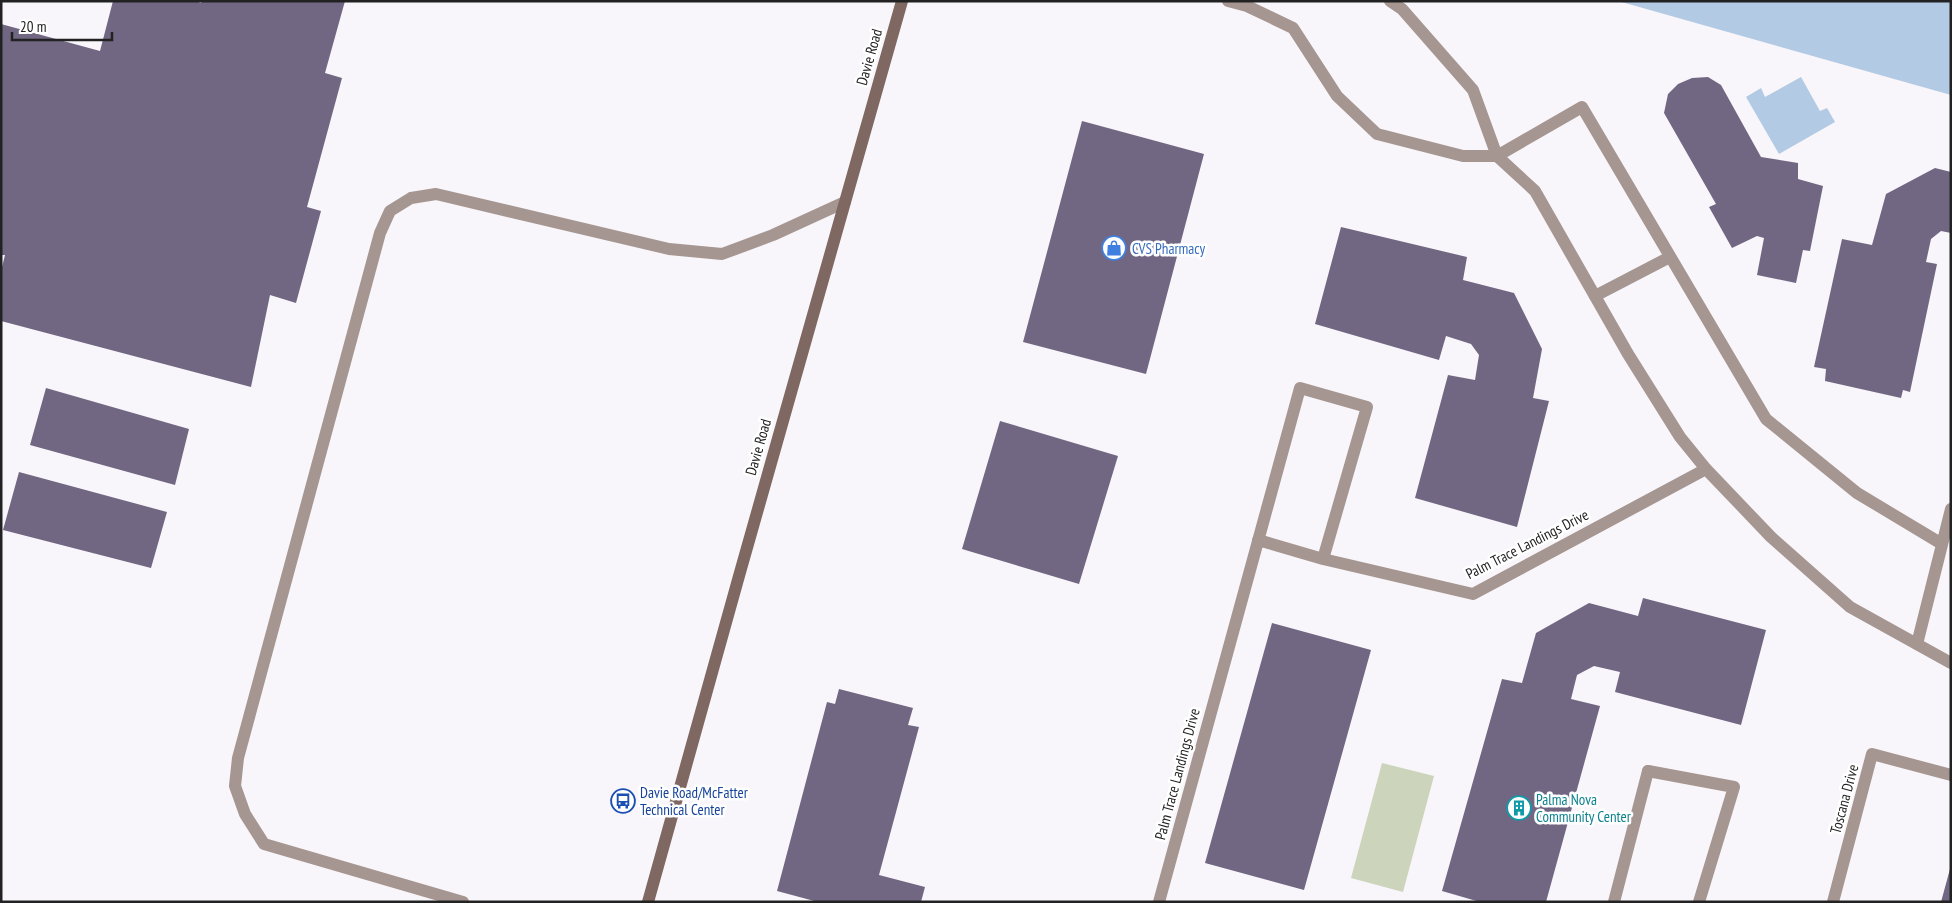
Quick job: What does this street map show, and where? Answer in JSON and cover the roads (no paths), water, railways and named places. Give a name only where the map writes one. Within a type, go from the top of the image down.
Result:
[{"type":"main road","name":"Davie Road","points":[[648,902],[902,1]]},
{"type":"street","points":[[1228,1],[1248,4],[1293,28],[1337,96],[1377,134],[1463,156],[1497,156],[1582,107],[1766,419],[1857,493],[1942,544]]},
{"type":"street","points":[[1390,1],[1402,9],[1473,90],[1497,156],[1535,191],[1628,354],[1675,429],[1706,469],[1771,537],[1850,607],[1951,663]]},
{"type":"street","points":[[463,902],[264,844],[244,814],[235,786],[238,758],[380,233],[390,211],[411,198],[436,194],[669,249],[722,254],[773,235],[845,202]]},
{"type":"street","points":[[1595,296],[1670,257]]},
{"type":"street","name":"Palm Trace Landings Drive","points":[[1159,902],[1300,388],[1367,407],[1323,559]]},
{"type":"street","name":"Palm Trace Landings Drive","points":[[1258,540],[1323,559],[1473,594],[1706,469]]},
{"type":"street","points":[[1916,644],[1951,509]]},
{"type":"street","name":"Toscana Drive","points":[[1834,902],[1872,754],[1951,775]]},
{"type":"street","points":[[1614,902],[1648,771],[1734,787],[1699,902]]},
{"type":"water","points":[[1618,1],[1951,1],[1951,95]]},
{"type":"water","points":[[1801,77],[1820,111],[1827,108],[1835,122],[1779,154],[1746,97],[1761,88],[1765,97]]},
{"type":"place","name":"CVS Pharmacy","points":[[1114,248]]},
{"type":"place","name":"Davie Road/McFatter Technical Center","points":[[623,801]]},
{"type":"place","name":"Palma Nova Community Center","points":[[1519,808]]}]
